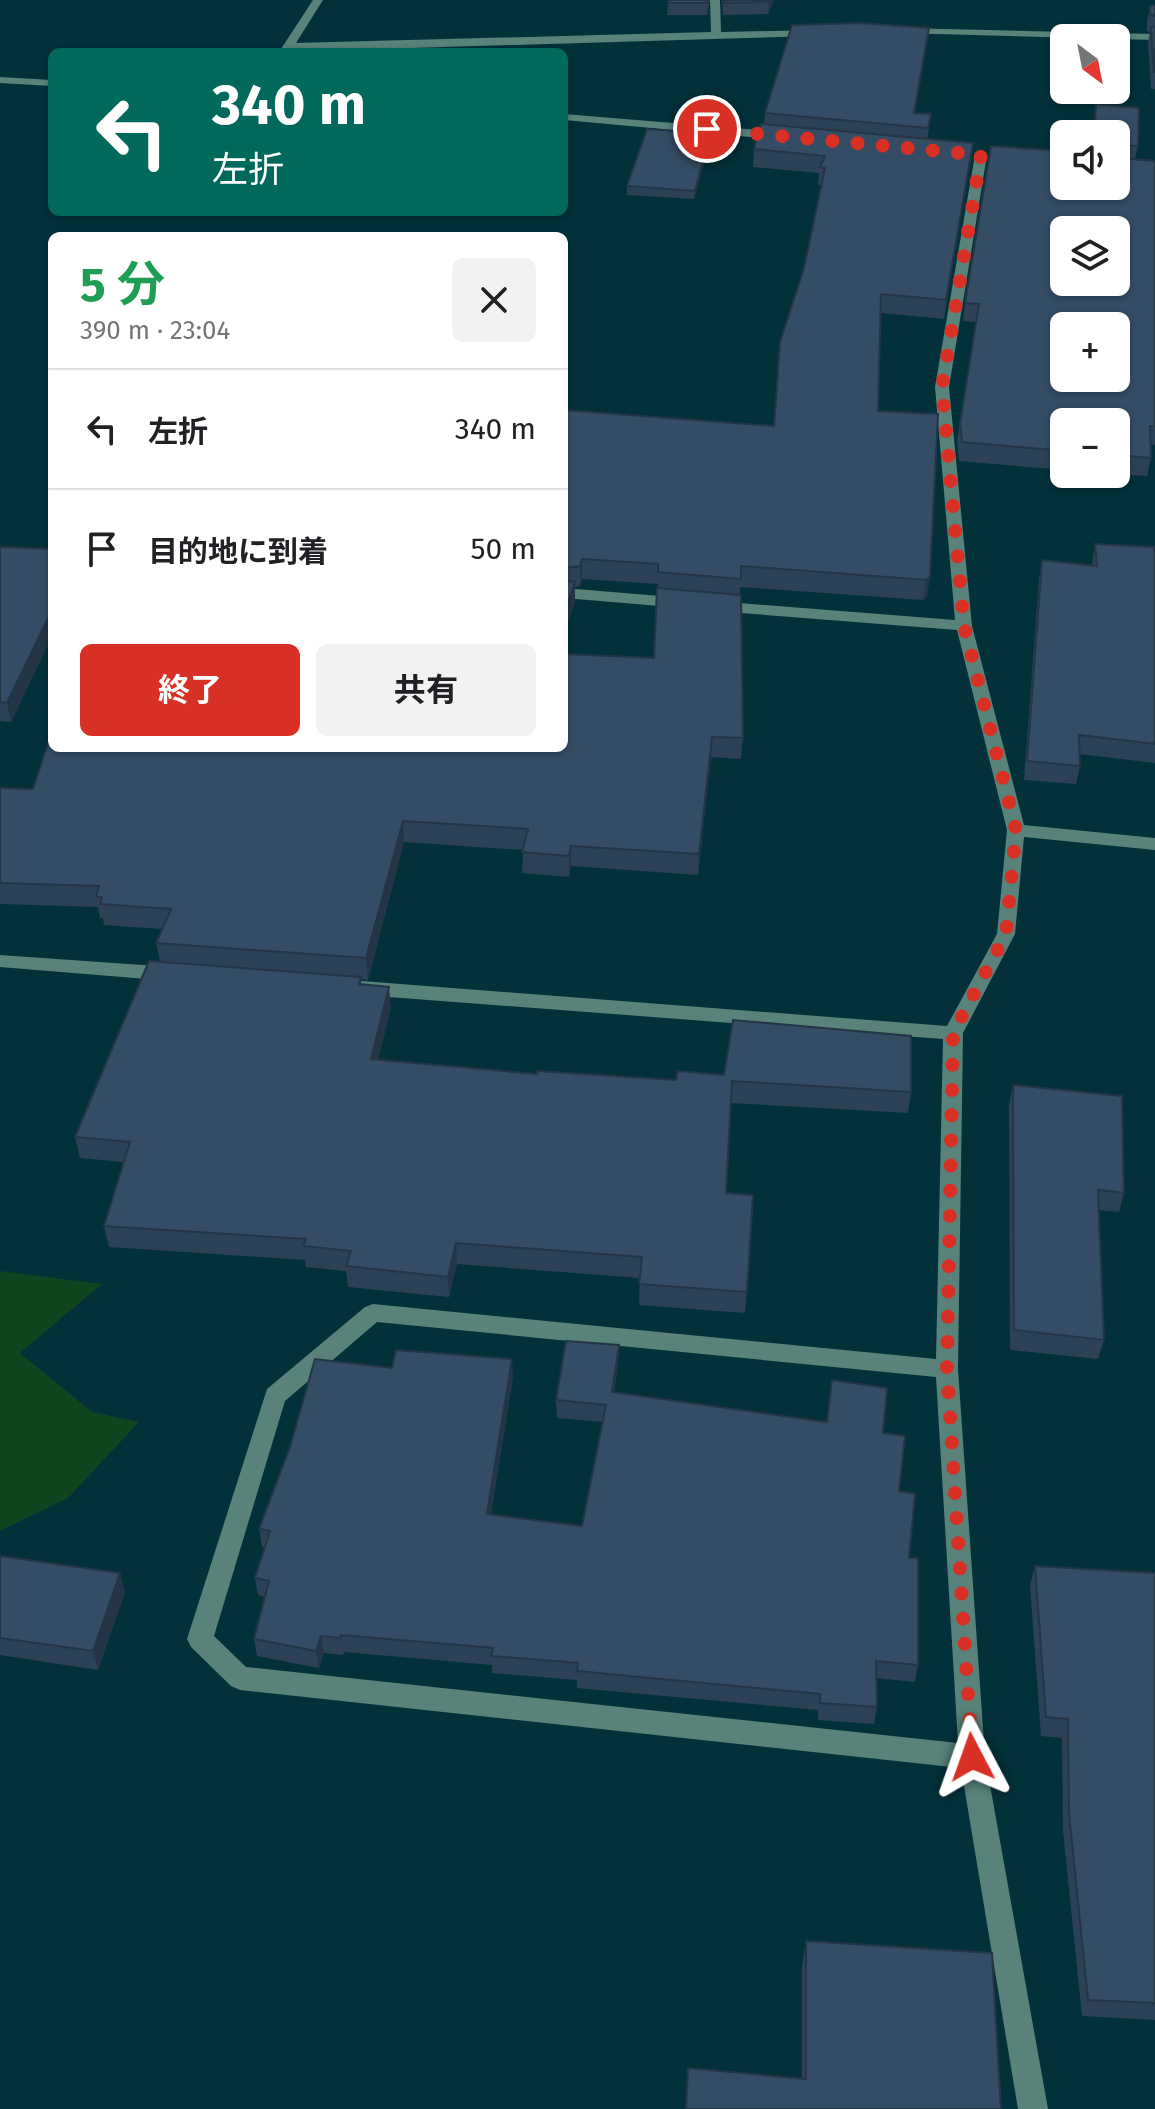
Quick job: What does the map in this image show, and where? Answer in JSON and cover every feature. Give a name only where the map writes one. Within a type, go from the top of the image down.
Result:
[{"type":"street","points":[[287,48],[318,0]]},
{"type":"street","points":[[715,0],[716,35]]},
{"type":"street","points":[[883,31],[1155,37]]},
{"type":"street","points":[[317,48],[823,32]]},
{"type":"street","points":[[0,80],[48,83]]},
{"type":"street","points":[[568,117],[790,137]]},
{"type":"street","points":[[980,155],[942,387],[964,626],[1016,830],[1006,934],[953,1033],[947,1369],[972,1757],[1033,2109]]},
{"type":"street","points":[[568,593],[964,626]]},
{"type":"street","points":[[1016,830],[1155,844]]},
{"type":"street","points":[[0,961],[191,975]]},
{"type":"street","points":[[349,987],[953,1033]]},
{"type":"street","points":[[947,1369],[373,1313],[275,1396],[200,1639],[240,1678],[972,1757]]},
{"type":"green space","points":[[0,1271],[102,1284],[20,1353],[92,1412],[139,1422],[68,1498],[0,1531]]},
{"type":"building","points":[[669,0],[708,0],[708,3],[668,3]]},
{"type":"building","points":[[724,0],[769,0],[769,2],[724,3]]},
{"type":"building","points":[[1150,6],[1155,6],[1155,16],[1150,15]]},
{"type":"building","points":[[860,23],[929,28],[914,113],[931,114],[928,128],[765,113],[792,25]]},
{"type":"building","points":[[1151,27],[1155,27],[1155,72],[1154,72]]},
{"type":"building","points":[[1096,104],[1139,108],[1138,146],[1130,146],[1130,120],[1095,120]]},
{"type":"building","points":[[761,124],[973,143],[946,300],[881,294],[878,411],[938,414],[930,577],[926,580],[741,566],[741,579],[658,572],[658,564],[582,559],[580,566],[568,568],[568,410],[774,426],[780,342],[804,268],[825,168],[820,167],[825,156],[754,149]]},
{"type":"building","points":[[647,129],[710,134],[695,191],[627,186]]},
{"type":"building","points":[[991,146],[1050,150],[1050,200],[1130,200],[1130,159],[1155,161],[1155,426],[1150,426],[1151,458],[1130,456],[1130,408],[1050,408],[1050,450],[962,442],[960,423],[979,304],[965,303]]},
{"type":"building","points":[[1095,544],[1154,547],[1155,744],[1079,735],[1080,766],[1027,761],[1042,560],[1097,566]]},
{"type":"building","points":[[0,547],[48,549],[48,618],[7,703],[0,702]]},
{"type":"building","points":[[568,581],[575,582],[568,602]]},
{"type":"building","points":[[657,588],[741,595],[743,738],[712,737],[699,854],[571,846],[569,856],[522,852],[528,829],[403,821],[366,958],[156,943],[171,909],[100,904],[102,897],[96,897],[99,886],[0,883],[0,788],[33,789],[48,743],[48,752],[568,752],[568,654],[654,658]]},
{"type":"building","points":[[149,961],[361,977],[359,984],[389,987],[371,1059],[537,1074],[537,1071],[676,1080],[678,1071],[724,1075],[733,1020],[911,1036],[911,1092],[732,1081],[726,1193],[753,1195],[747,1292],[639,1284],[642,1257],[456,1243],[448,1277],[346,1266],[351,1251],[303,1246],[306,1239],[104,1226],[130,1142],[75,1137]]},
{"type":"building","points":[[1013,1085],[1122,1096],[1124,1193],[1098,1190],[1104,1340],[1014,1330]]},
{"type":"building","points":[[566,1341],[619,1345],[612,1392],[827,1422],[832,1380],[887,1388],[883,1433],[905,1436],[899,1491],[915,1494],[909,1558],[918,1558],[918,1665],[876,1661],[877,1707],[820,1703],[820,1694],[577,1671],[578,1663],[491,1656],[493,1648],[341,1635],[340,1638],[321,1636],[316,1651],[254,1639],[269,1581],[255,1578],[270,1531],[259,1529],[290,1447],[315,1359],[392,1368],[396,1350],[512,1359],[487,1514],[582,1526],[606,1405],[556,1400]]},
{"type":"building","points":[[0,1556],[120,1573],[93,1651],[0,1638]]},
{"type":"building","points":[[1035,1566],[1155,1573],[1155,2003],[1088,2000],[1069,1813],[1068,1719],[1046,1717]]},
{"type":"building","points":[[806,1941],[992,1953],[1001,2109],[686,2109],[688,2068],[806,2079]]},
{"type":"route","points":[[707,129],[981,155],[942,387],[964,626],[1016,830],[1006,934],[953,1033],[947,1369],[972,1757]]}]
